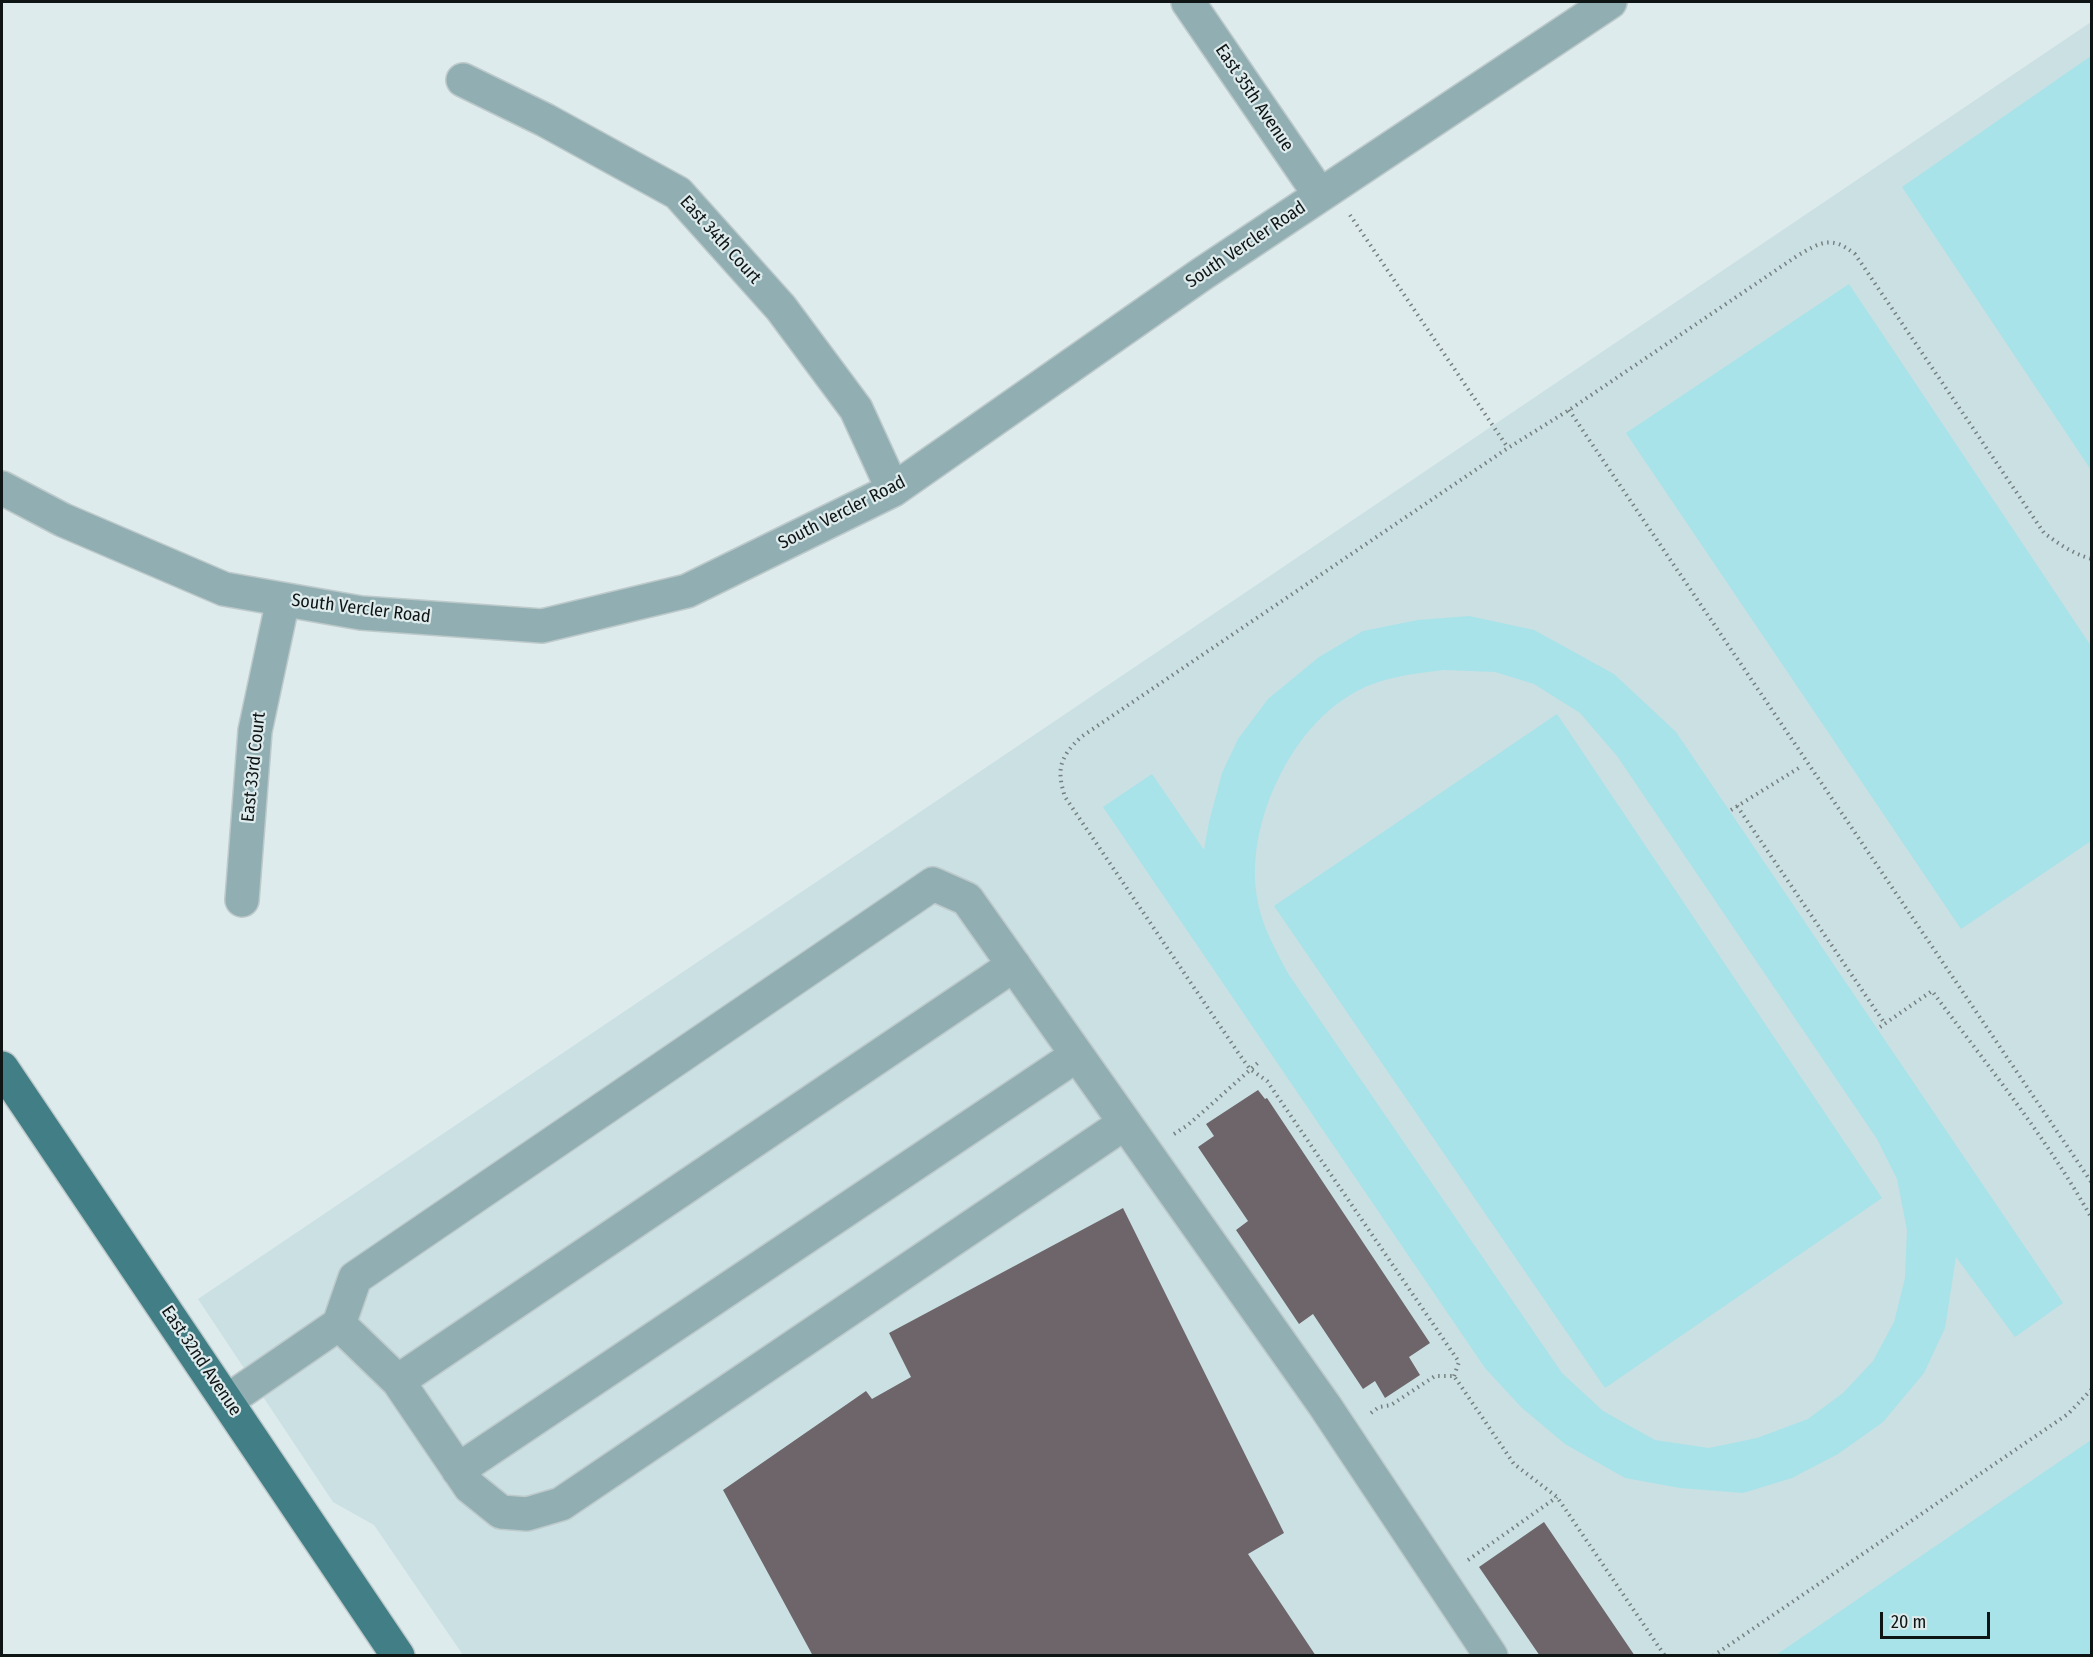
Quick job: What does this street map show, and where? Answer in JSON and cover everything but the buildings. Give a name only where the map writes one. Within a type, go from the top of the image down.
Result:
[{"type":"main road","name":"East 32nd Avenue","points":[[2,1068],[398,1656]]},
{"type":"street","name":"East 35th Avenue","points":[[1188,2],[1325,191]]},
{"type":"street","name":"South Vercler Road","points":[[2,488],[63,520],[224,589],[361,613],[542,626],[687,591],[893,490],[1202,274],[1610,2]]},
{"type":"street","name":"East 34th Court","points":[[463,80],[545,120],[678,193],[782,308],[856,409],[893,490]]},
{"type":"street","name":"East 33rd Court","points":[[242,900],[255,731],[283,600]]},
{"type":"street","points":[[227,1401],[339,1324],[355,1278],[933,884],[967,899],[1325,1406],[1491,1656]]},
{"type":"street","points":[[398,1381],[1014,965]]},
{"type":"street","points":[[458,1470],[1077,1055]]},
{"type":"street","points":[[339,1324],[398,1381],[470,1487],[501,1512],[527,1514],[561,1504],[1125,1123]]},
{"type":"path","points":[[1325,191],[1508,448]]},
{"type":"path","points":[[1454,1376],[1459,1362],[1267,1081],[1250,1069],[1065,797],[1060,781],[1061,764],[1068,750],[1081,737],[1508,448],[1569,410],[1797,255],[1815,245],[1829,241],[1842,243],[1855,254],[2044,533],[2080,556],[2091,559]]},
{"type":"path","points":[[1569,410],[2091,1183]]},
{"type":"path","points":[[1731,810],[1802,766]]},
{"type":"path","points":[[1737,806],[1885,1024]]},
{"type":"path","points":[[1880,1027],[1932,992],[2020,1110],[2081,1200],[2091,1219]]},
{"type":"path","points":[[1146,1153],[1188,1125],[1260,1061]]},
{"type":"path","points":[[1379,1407],[1391,1405],[1435,1376],[1454,1376]]},
{"type":"path","points":[[1454,1376],[1514,1464],[1557,1497],[1665,1656]]},
{"type":"path","points":[[1713,1656],[2068,1414],[2091,1389]]},
{"type":"path","points":[[1440,1580],[1557,1497]]},
{"type":"shaded area","points":[[2091,22],[2091,1655],[463,1655],[374,1525],[333,1502],[198,1299]]},
{"type":"shaded area","points":[[2091,56],[2091,470],[1902,187]]},
{"type":"shaded area","points":[[1849,284],[2091,646],[2091,841],[1961,929],[1626,433]]},
{"type":"shaded area","points":[[1469,616],[1534,630],[1614,674],[1676,732],[2063,1303],[2015,1337],[1956,1257],[1945,1328],[1924,1373],[1883,1422],[1838,1454],[1792,1478],[1743,1493],[1680,1488],[1625,1478],[1565,1444],[1521,1407],[1485,1368],[1103,807],[1152,774],[1204,850],[1222,773],[1238,739],[1268,699],[1319,657],[1363,631],[1418,620]],"holes":[[[1444,670],[1495,672],[1534,684],[1580,713],[1617,756],[1877,1139],[1897,1179],[1907,1230],[1905,1278],[1894,1322],[1873,1361],[1843,1393],[1808,1419],[1757,1438],[1709,1448],[1655,1440],[1603,1411],[1562,1373],[1289,975],[1268,934],[1260,912],[1256,890],[1255,863],[1259,835],[1278,779],[1310,730],[1330,710],[1352,694],[1385,680]]]},
{"type":"shaded area","points":[[1557,714],[1882,1198],[1605,1388],[1274,906]]},
{"type":"shaded area","points":[[2091,1440],[2091,1655],[1776,1655]]}]
